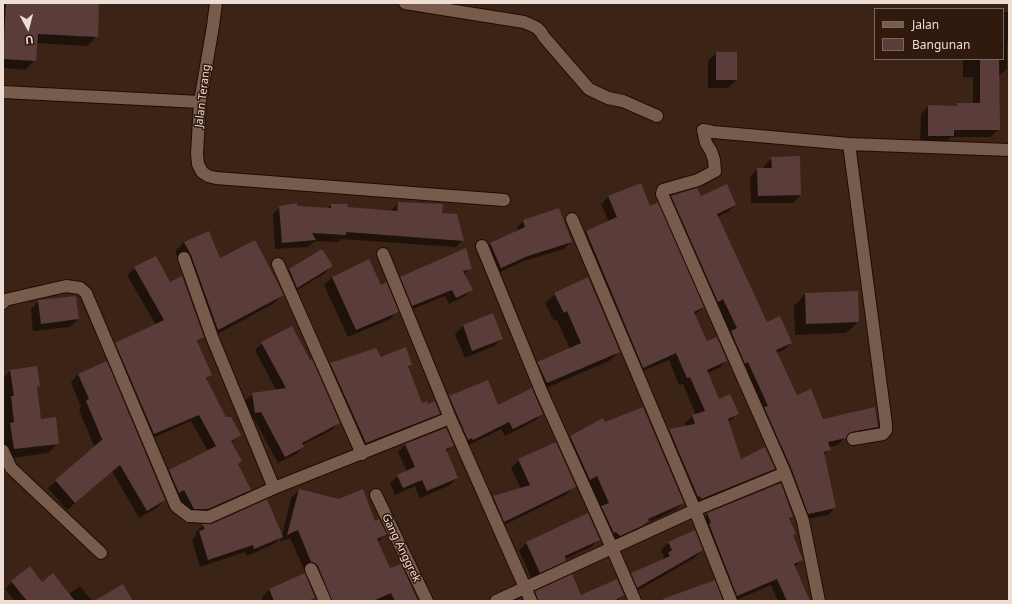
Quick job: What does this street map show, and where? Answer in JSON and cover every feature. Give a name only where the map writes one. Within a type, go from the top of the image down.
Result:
[{"type":"street","name":"Jalan Terang","points":[[216,3],[200,102],[197,154],[198,164],[202,172],[208,176],[216,178],[504,200]]},
{"type":"street","points":[[405,3],[524,22],[531,25],[541,32],[544,38],[589,89],[608,98],[623,101],[657,116]]},
{"type":"street","points":[[3,92],[200,102]]},
{"type":"street","points":[[819,601],[803,521],[785,474],[662,192],[663,190],[698,180],[715,171],[714,160],[706,143],[703,130],[849,144],[1009,150]]},
{"type":"street","points":[[849,144],[886,424],[886,430],[883,434],[853,439]]},
{"type":"street","points":[[572,219],[695,510],[731,601]]},
{"type":"street","points":[[482,246],[542,393],[635,601]]},
{"type":"street","points":[[383,254],[450,418],[531,601]]},
{"type":"street","points":[[184,258],[212,338],[274,488]]},
{"type":"street","points":[[278,264],[362,454]]},
{"type":"street","points":[[3,303],[5,300],[66,286],[80,288],[86,294],[176,506],[189,516],[209,517],[274,488],[450,418]]},
{"type":"street","points":[[3,451],[11,468],[101,553]]},
{"type":"street","points":[[496,601],[695,510],[785,474]]},
{"type":"street","name":"Gang Anggrek","points":[[376,495],[427,601]]},
{"type":"street","points":[[312,569],[325,601]]},
{"type":"building","points":[[6,3],[99,3],[98,37],[38,34],[36,61],[3,59]]},
{"type":"building","points":[[716,52],[737,52],[737,80],[716,80]]},
{"type":"building","points":[[980,60],[999,60],[1000,130],[954,130],[954,136],[928,136],[928,105],[957,106],[957,103],[980,103]]},
{"type":"building","points":[[800,156],[801,195],[758,196],[757,168],[772,168],[771,157]]},
{"type":"building","points":[[641,183],[650,206],[658,202],[704,307],[694,312],[707,341],[717,337],[727,361],[707,370],[719,399],[730,394],[739,414],[728,419],[741,459],[765,447],[775,469],[701,499],[700,496],[698,497],[669,429],[695,424],[692,415],[705,411],[690,377],[687,378],[676,353],[643,368],[586,231],[617,217],[608,196]]},
{"type":"building","points":[[727,184],[736,205],[717,214],[767,322],[780,316],[792,343],[776,350],[797,395],[811,389],[823,419],[875,407],[878,427],[852,432],[848,434],[846,438],[828,442],[831,450],[824,452],[836,508],[808,514],[792,470],[764,407],[768,406],[748,362],[745,364],[731,331],[737,328],[723,299],[718,302],[671,196],[697,188],[701,196]]},
{"type":"building","points":[[398,202],[443,204],[442,213],[457,214],[464,241],[346,232],[346,235],[312,233],[316,240],[282,243],[279,206],[297,203],[297,206],[331,208],[331,204],[348,204],[347,207],[397,211]]},
{"type":"building","points":[[559,208],[572,242],[528,256],[501,268],[490,243],[525,227],[523,220]]},
{"type":"building","points":[[209,231],[220,258],[255,240],[284,295],[218,330],[191,255],[184,242]]},
{"type":"building","points":[[466,248],[472,269],[463,271],[473,290],[456,298],[452,290],[412,306],[400,277]]},
{"type":"building","points":[[322,249],[333,266],[297,288],[289,269]]},
{"type":"building","points":[[156,256],[170,282],[182,276],[204,337],[197,341],[212,375],[206,378],[226,417],[231,417],[241,435],[231,441],[242,461],[238,464],[251,490],[208,509],[194,509],[184,490],[179,493],[169,470],[216,446],[199,415],[154,434],[115,343],[164,320],[134,267]]},
{"type":"building","points":[[369,259],[381,285],[387,282],[399,312],[356,330],[332,277]]},
{"type":"building","points":[[588,277],[620,352],[547,383],[537,362],[581,343],[567,311],[564,313],[554,293]]},
{"type":"building","points":[[858,291],[859,322],[806,324],[805,293]]},
{"type":"building","points":[[76,296],[79,319],[41,324],[38,300]]},
{"type":"building","points":[[493,313],[503,339],[472,351],[463,325]]},
{"type":"building","points":[[292,326],[310,360],[312,359],[340,423],[302,443],[304,447],[285,457],[261,412],[255,413],[252,393],[286,388],[261,342]]},
{"type":"building","points":[[406,347],[412,365],[408,366],[422,403],[427,401],[428,404],[435,401],[440,414],[366,443],[330,363],[376,348],[381,357]]},
{"type":"building","points":[[107,361],[165,500],[147,511],[120,465],[75,503],[55,480],[104,438],[102,439],[86,401],[89,399],[78,374]]},
{"type":"building","points":[[37,366],[40,386],[37,387],[41,419],[56,417],[59,444],[14,449],[10,423],[14,422],[11,396],[14,396],[10,370]]},
{"type":"building","points":[[488,380],[498,405],[532,388],[543,414],[513,429],[509,422],[473,440],[472,438],[468,440],[449,396]]},
{"type":"building","points":[[643,407],[684,503],[648,519],[649,521],[642,526],[620,536],[616,532],[614,533],[601,506],[609,503],[597,476],[590,480],[570,436],[603,418],[605,422]]},
{"type":"building","points":[[446,428],[454,446],[446,449],[458,478],[427,491],[422,480],[403,488],[397,475],[415,467],[405,444]]},
{"type":"building","points":[[556,442],[576,487],[504,522],[493,496],[530,485],[518,459]]},
{"type":"building","points":[[781,483],[793,517],[789,518],[796,534],[793,535],[803,560],[794,564],[810,601],[787,601],[777,579],[737,596],[709,524],[711,523],[707,513]]},
{"type":"building","points":[[299,489],[339,499],[363,489],[375,521],[379,519],[387,534],[377,539],[390,568],[401,564],[418,601],[395,601],[391,593],[373,601],[332,601],[318,566],[311,562],[298,530],[287,535]]},
{"type":"building","points":[[267,499],[283,537],[254,549],[253,545],[208,560],[199,531],[205,529],[202,524],[212,524]]},
{"type":"building","points":[[588,513],[600,540],[565,556],[566,561],[540,573],[526,542]]},
{"type":"building","points":[[695,530],[703,550],[637,588],[631,573],[670,556],[668,553],[672,550],[668,542]]},
{"type":"building","points":[[30,566],[42,582],[53,573],[75,601],[27,601],[11,581]]},
{"type":"building","points":[[305,573],[315,598],[308,601],[274,601],[269,589]]},
{"type":"building","points":[[572,574],[581,595],[617,579],[624,595],[614,601],[538,601],[535,591]]},
{"type":"building","points":[[715,580],[723,601],[663,601],[663,599]]},
{"type":"building","points":[[123,584],[133,601],[94,601]]}]
